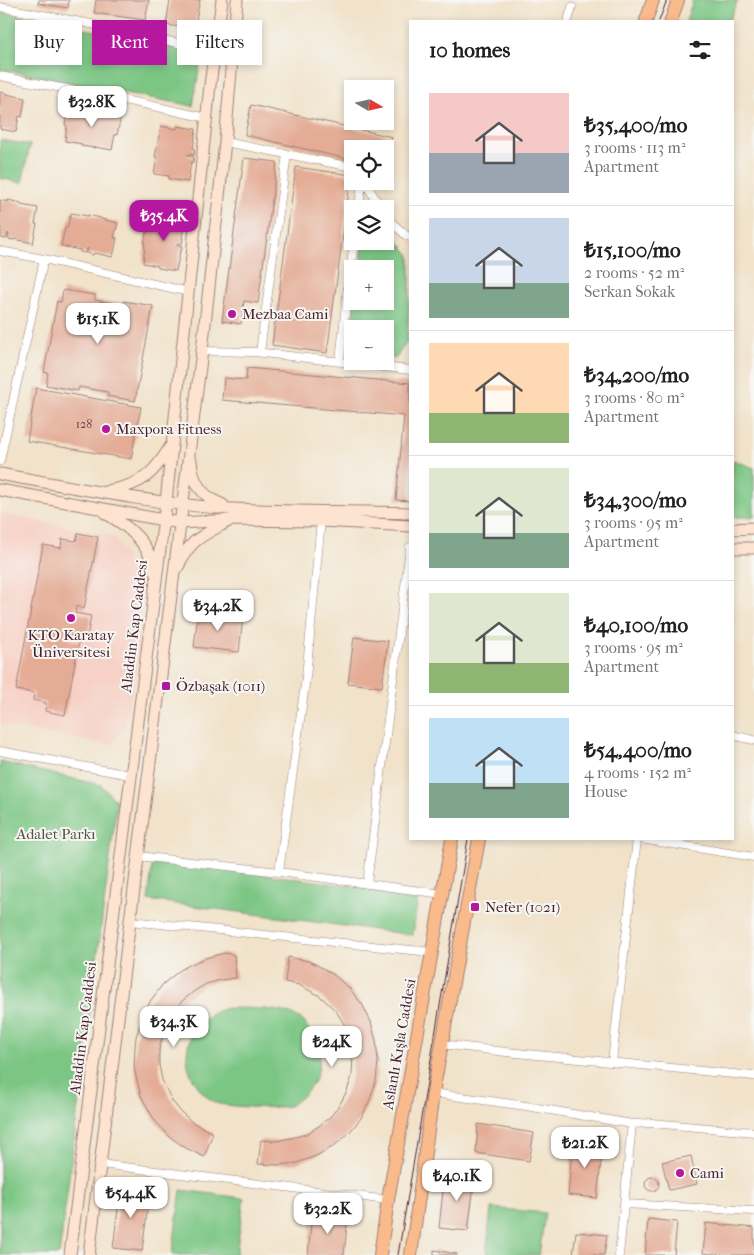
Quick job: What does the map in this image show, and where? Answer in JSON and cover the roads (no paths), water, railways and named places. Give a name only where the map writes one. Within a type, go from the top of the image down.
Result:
[{"type":"main road","points":[[646,20],[653,0]]},
{"type":"main road","points":[[671,20],[678,0]]},
{"type":"main road","name":"Aslanlı Kışla Caddesi","points":[[380,1255],[452,840]]},
{"type":"main road","points":[[411,1255],[441,1044],[479,840]]},
{"type":"street","name":"Aladdin Kap Caddesi","points":[[219,20],[222,0]]},
{"type":"street","points":[[90,1255],[202,351],[225,142],[238,0]]},
{"type":"street","points":[[0,7],[177,42]]},
{"type":"street","points":[[568,20],[572,7]]},
{"type":"street","name":"Aladdin Kap Caddesi","points":[[70,1255],[166,502],[212,65]]},
{"type":"street","points":[[0,76],[207,118]]},
{"type":"street","points":[[225,142],[344,165]]},
{"type":"street","points":[[260,352],[287,154]]},
{"type":"street","points":[[394,225],[409,236]]},
{"type":"street","points":[[340,362],[353,250]]},
{"type":"street","points":[[0,251],[44,259],[189,292]]},
{"type":"street","points":[[0,461],[44,259]]},
{"type":"street","points":[[202,351],[260,352],[409,370]]},
{"type":"street","points":[[99,492],[123,488],[144,479],[160,464],[172,444]]},
{"type":"street","points":[[190,446],[192,469],[198,487],[231,514]]},
{"type":"street","points":[[0,474],[99,492],[183,504],[231,514],[409,526]]},
{"type":"street","points":[[0,490],[180,523],[231,514],[409,513]]},
{"type":"street","points":[[97,509],[117,520],[136,535],[149,553],[156,576]]},
{"type":"street","points":[[173,579],[182,556],[194,541],[231,514]]},
{"type":"street","points":[[279,872],[306,676],[321,521]]},
{"type":"street","points":[[734,529],[754,528]]},
{"type":"street","points":[[734,548],[754,548]]},
{"type":"street","points":[[367,884],[409,555]]},
{"type":"street","points":[[734,735],[754,740]]},
{"type":"street","points":[[0,751],[130,775]]},
{"type":"street","points":[[612,1062],[637,840]]},
{"type":"street","points":[[647,840],[754,857]]},
{"type":"street","points":[[138,856],[279,872],[442,894]]},
{"type":"street","points":[[130,921],[431,952]]},
{"type":"street","points":[[441,1044],[754,1076]]},
{"type":"street","points":[[433,1093],[632,1124],[651,1123],[754,1132]]},
{"type":"street","points":[[619,1255],[632,1124]]},
{"type":"street","points":[[100,1164],[388,1200]]},
{"type":"street","points":[[625,1204],[754,1211]]},
{"type":"tram line","points":[[659,20],[667,0]]},
{"type":"tram line","points":[[398,1255],[468,840]]},
{"type":"place","name":"Mezbaa Cami","points":[[232,314]]},
{"type":"place","name":"Maxpora Fitness","points":[[106,429]]},
{"type":"place","name":"KTO Karatay Üniversitesi","points":[[71,618]]},
{"type":"place","name":"Özbaşak (1011)","points":[[166,686]]},
{"type":"place","name":"Nefer (1021)","points":[[475,907]]},
{"type":"place","name":"Cami","points":[[680,1173]]},
{"type":"park label","name":"Adalet Parkı","points":[[56,834]]}]
